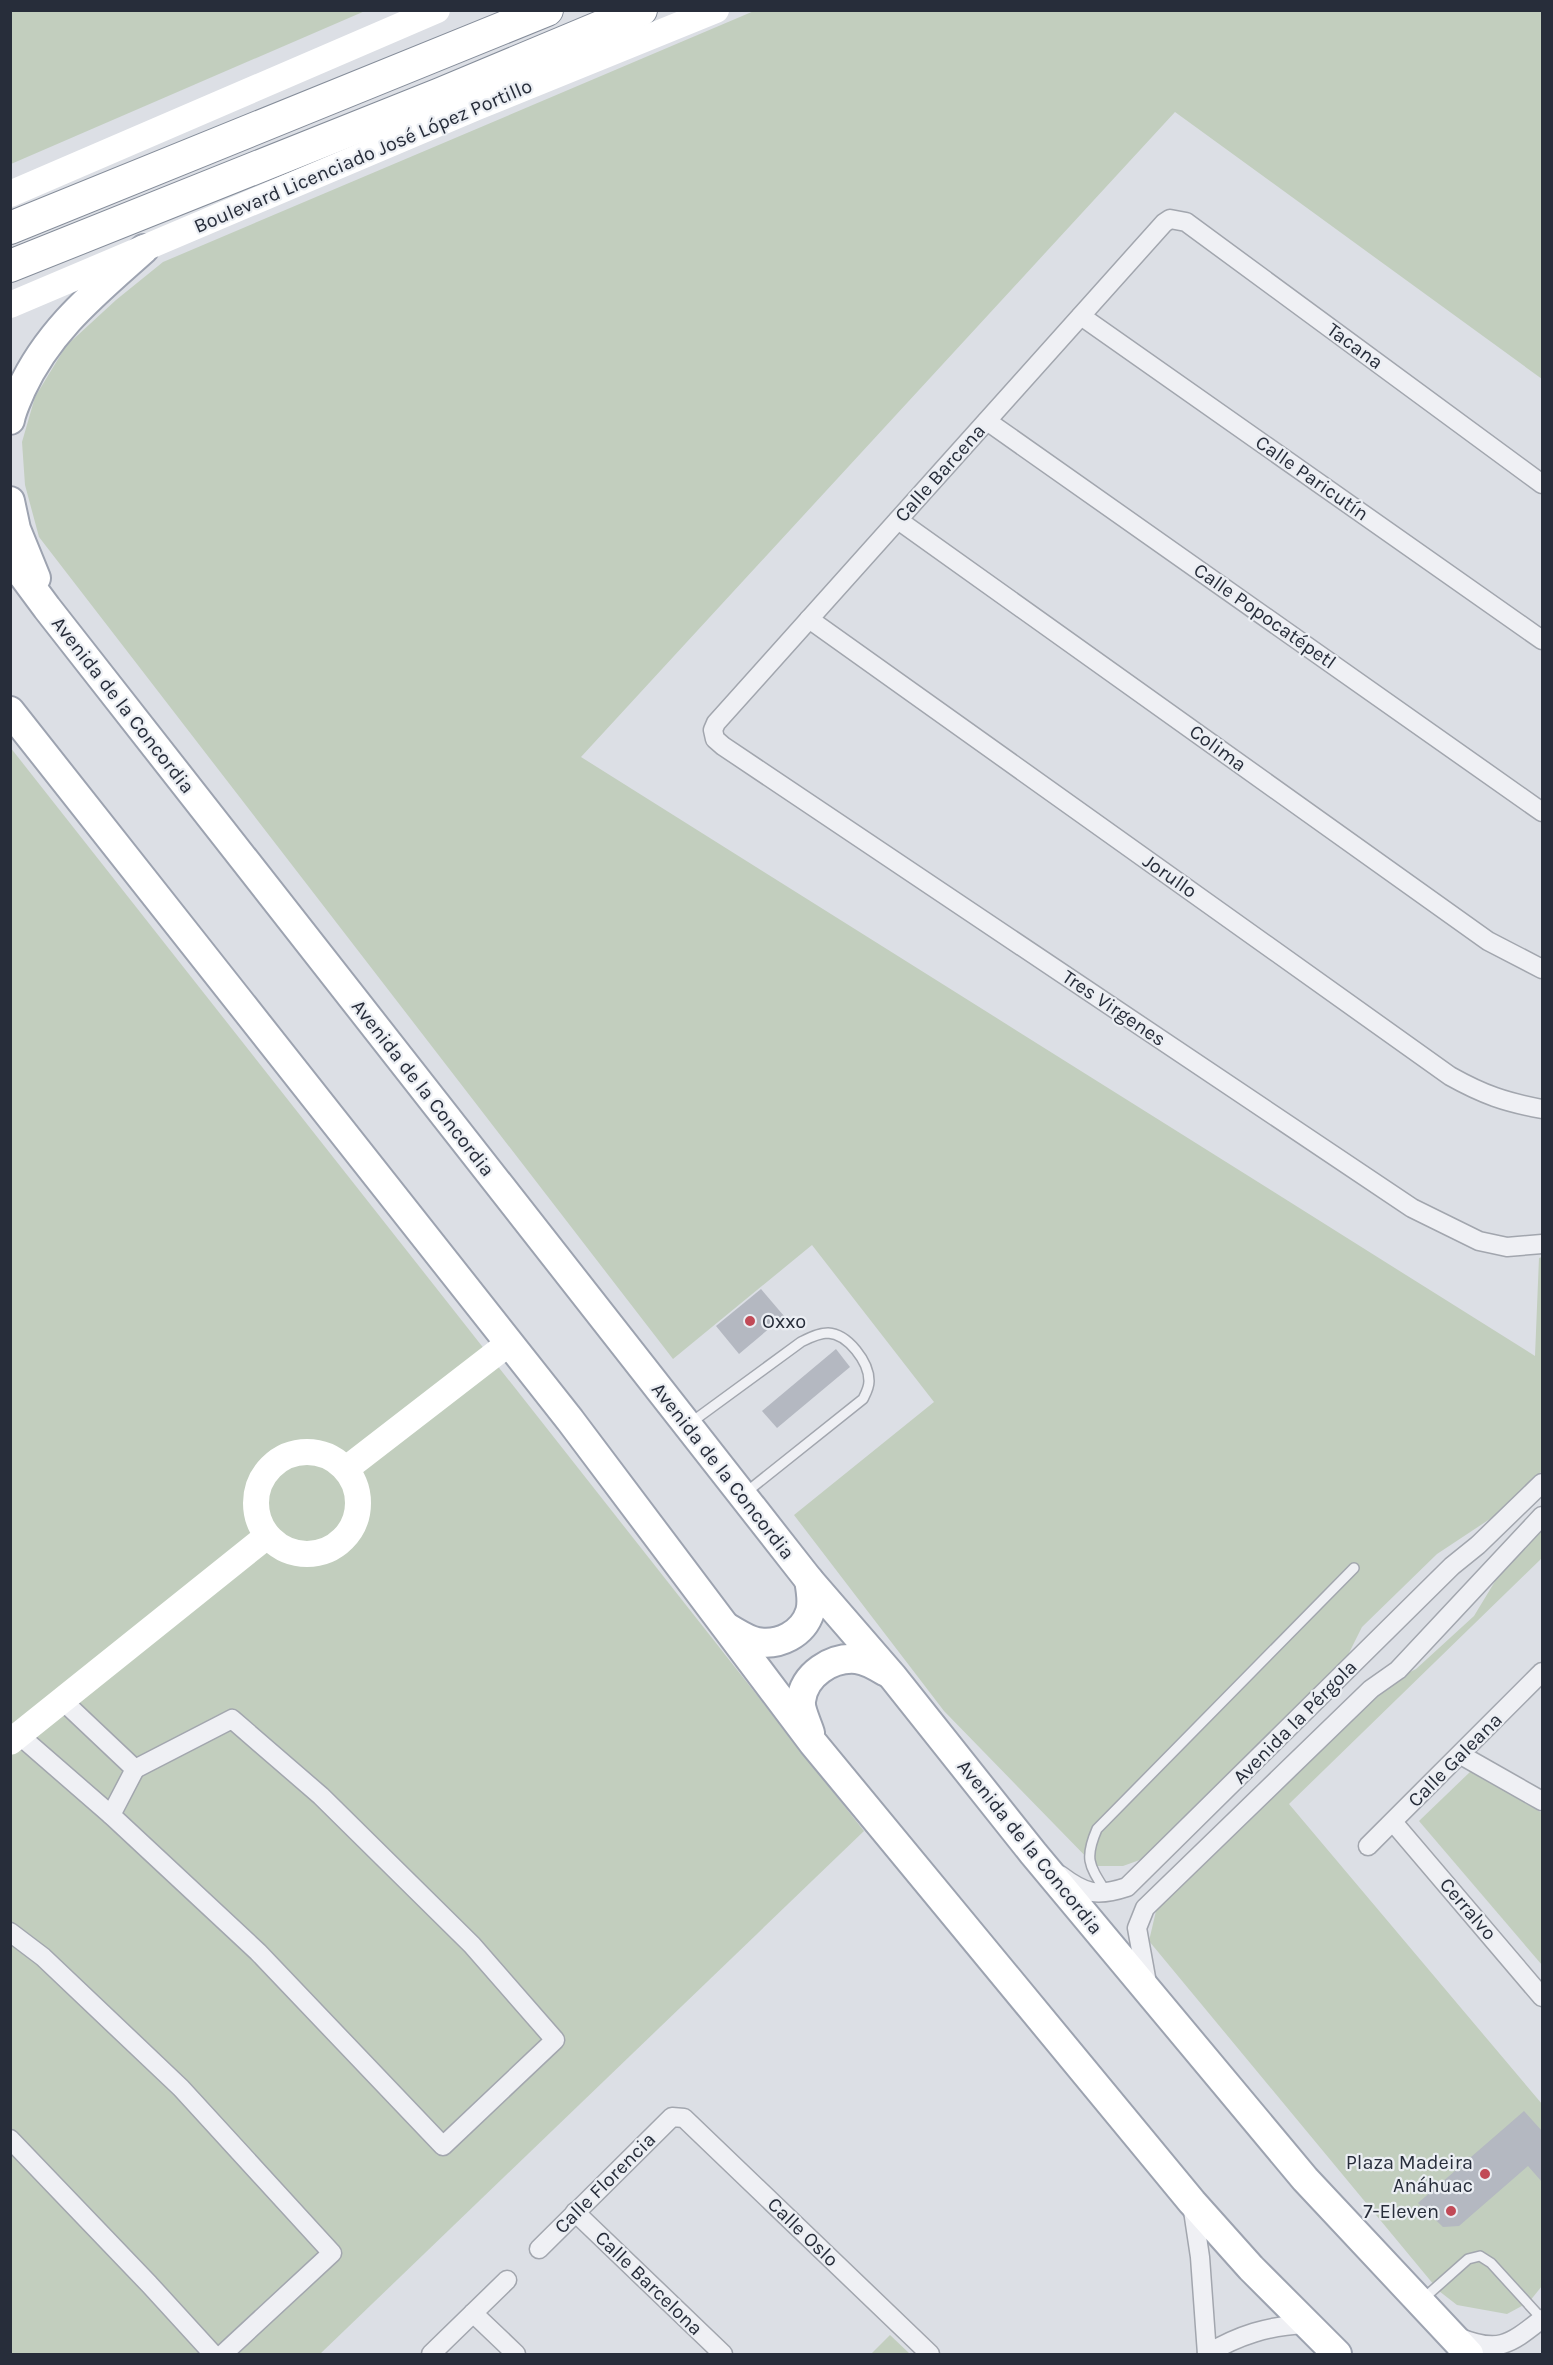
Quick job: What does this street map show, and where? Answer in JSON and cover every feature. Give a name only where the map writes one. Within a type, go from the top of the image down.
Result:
[{"type":"highway","points":[[483,38],[517,10]]},
{"type":"highway","points":[[10,228],[483,38],[547,10]]},
{"type":"highway","name":"Boulevard Licenciado José López Portillo","points":[[10,266],[440,94],[641,10]]},
{"type":"main road","points":[[10,420],[33,363],[76,310],[144,249]]},
{"type":"main road","points":[[10,501],[16,529],[47,608]]},
{"type":"main road","name":"Avenida de la Concordia","points":[[10,558],[809,1580],[893,1677],[1033,1853],[1305,2179],[1469,2355]]},
{"type":"main road","points":[[10,711],[509,1344],[813,1743],[1192,2202],[1305,2325],[1337,2355]]},
{"type":"main road","points":[[726,1627],[756,1642],[773,1643],[789,1638],[801,1627],[810,1613],[812,1597],[809,1580]]},
{"type":"main road","points":[[813,1743],[801,1702],[807,1683],[820,1668],[838,1660],[858,1659],[876,1666],[893,1677]]},
{"type":"street","points":[[10,194],[437,10]]},
{"type":"street","name":"Boulevard Licenciado José López Portillo","points":[[10,305],[477,107],[716,10]]},
{"type":"street","name":"Tacana","points":[[1164,223],[1170,219],[1186,222],[1542,484]]},
{"type":"street","name":"Calle Barcena","points":[[716,723],[1164,223]]},
{"type":"street","name":"Calle Paricutín","points":[[1081,316],[1542,640]]},
{"type":"street","name":"Calle Popocatépetl","points":[[987,421],[1542,812]]},
{"type":"street","name":"Colima","points":[[898,520],[1488,941],[1542,969]]},
{"type":"street","name":"Jorullo","points":[[809,619],[1450,1076],[1481,1094],[1510,1103],[1542,1109]]},
{"type":"street","name":"Tres Virgenes","points":[[716,723],[713,730],[715,739],[723,746],[1412,1208],[1479,1241],[1507,1247],[1542,1244]]},
{"type":"street","points":[[346,1469],[509,1344]]},
{"type":"street","points":[[297,1452],[315,1452],[332,1458],[346,1469],[355,1483],[359,1499],[358,1515],[341,1543],[327,1551],[310,1555],[294,1553],[279,1547],[267,1536],[258,1520],[255,1502],[258,1485],[267,1470],[281,1458],[297,1452]]},
{"type":"street","name":"Avenida la Pérgola","points":[[1107,1894],[1127,1887],[1351,1668],[1369,1646],[1542,1484]]},
{"type":"street","name":"Avenida la Pérgola","points":[[1149,1991],[1137,1928],[1145,1908],[1371,1689],[1398,1670],[1542,1516]]},
{"type":"street","points":[[111,1815],[135,1769],[232,1719],[321,1796],[472,1945],[555,2040],[443,2146],[258,1952],[111,1815],[14,1739],[267,1536]]},
{"type":"street","points":[[1478,1545],[1498,1563]]},
{"type":"street","points":[[1351,1668],[1371,1689]]},
{"type":"street","name":"Calle Galeana","points":[[1368,1846],[1542,1672]]},
{"type":"street","points":[[62,1700],[135,1769]]},
{"type":"street","points":[[1461,1755],[1542,1801]]},
{"type":"street","name":"Cerralvo","points":[[1393,1822],[1542,1997]]},
{"type":"street","points":[[1033,1853],[1064,1878],[1089,1892],[1107,1894]]},
{"type":"street","points":[[10,1932],[43,1957],[181,2088],[332,2253],[223,2355]]},
{"type":"street","name":"Calle Florencia","points":[[539,2249],[672,2117]]},
{"type":"street","name":"Calle Oslo","points":[[672,2117],[684,2118],[930,2355]]},
{"type":"street","points":[[10,2139],[149,2283],[213,2355]]},
{"type":"street","points":[[1192,2202],[1200,2257],[1207,2355],[1229,2341],[1253,2331],[1279,2326],[1305,2325]]},
{"type":"street","name":"Calle Barcelona","points":[[575,2212],[723,2355]]},
{"type":"street","points":[[431,2355],[507,2280]]},
{"type":"street","points":[[473,2313],[516,2355]]},
{"type":"street","points":[[1449,2334],[1478,2345],[1498,2346],[1514,2341],[1542,2319]]},
{"type":"lane","points":[[687,1425],[801,1342],[816,1335],[839,1336],[860,1358],[868,1371],[869,1381],[863,1399],[742,1495]]},
{"type":"lane","points":[[1107,1894],[1091,1870],[1089,1849],[1097,1829],[1354,1568]]},
{"type":"lane","points":[[1419,2302],[1468,2259],[1480,2256],[1491,2263],[1542,2319]]},
{"type":"green space","points":[[11,10],[365,10],[365,11],[11,164]]},
{"type":"green space","points":[[754,11],[1542,11],[1542,379],[1175,112],[581,757],[1535,1356],[1539,1258],[1542,1257],[1542,1471],[1496,1515],[1437,1554],[1362,1627],[1342,1667],[1148,1857],[1123,1866],[1095,1866],[944,1711],[794,1515],[934,1402],[812,1245],[673,1359],[39,537],[25,485],[22,442],[35,397],[66,346],[116,300],[163,262]]},
{"type":"green space","points":[[10,747],[864,1831],[320,2354],[11,2354]]},
{"type":"green space","points":[[1542,1522],[1542,1558],[1289,1804],[1542,2104],[1542,2286],[1529,2302],[1507,2314],[1457,2305],[1439,2291],[1149,1941],[1159,1898],[1384,1685],[1416,1669],[1474,1616],[1514,1550]]},
{"type":"green space","points":[[1471,1771],[1542,1813],[1542,1965],[1419,1821]]},
{"type":"green space","points":[[890,2335],[910,2354],[871,2354]]},
{"type":"building","name":"Oxxo","points":[[761,1289],[784,1316],[739,1354],[716,1326]]},
{"type":"building","name":"Oxxo","points":[[836,1349],[850,1367],[777,1428],[762,1411]]},
{"type":"building","name":"Plaza Madeira Anáhuac","points":[[1524,2111],[1542,2131],[1542,2182],[1528,2166],[1459,2226],[1443,2227],[1418,2203]]},
{"type":"place","name":"Oxxo","points":[[750,1321]]},
{"type":"place","name":"Plaza Madeira Anáhuac","points":[[1485,2174]]},
{"type":"place","name":"7-Eleven","points":[[1451,2211]]}]
